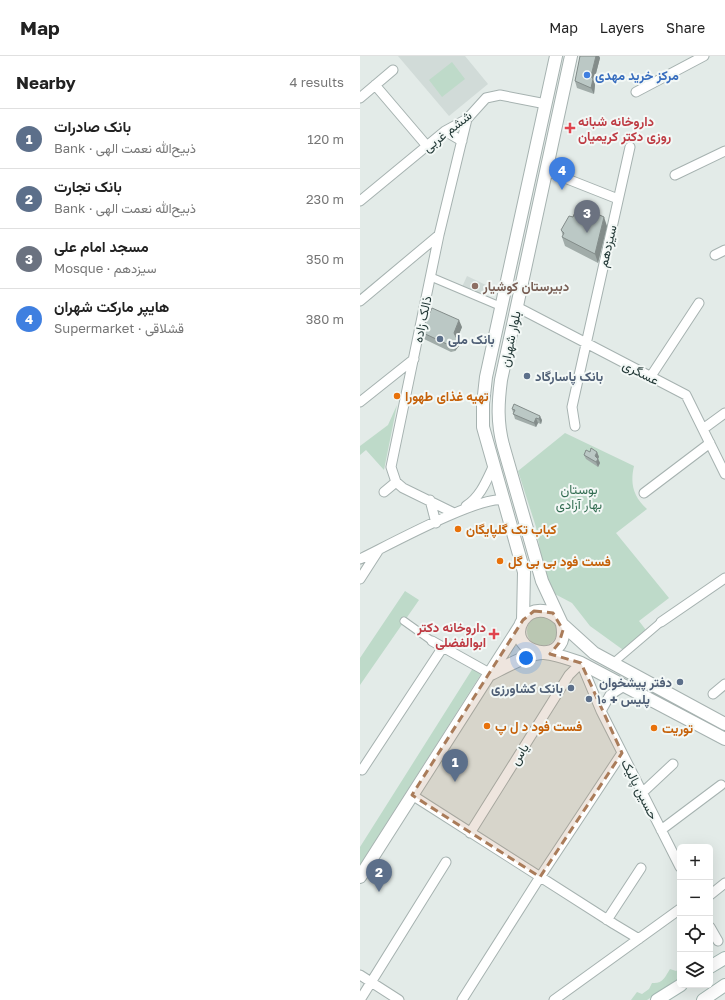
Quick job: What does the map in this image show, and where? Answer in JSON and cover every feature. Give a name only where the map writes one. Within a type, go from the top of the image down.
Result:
[{"type":"street","name":"بلوار شهران","points":[[522,623],[524,572],[493,467],[483,427],[483,404],[486,377],[556,56]]},
{"type":"street","name":"بلوار شهران","points":[[571,56],[502,380],[498,405],[498,425],[542,581],[560,621],[594,653],[725,724]]},
{"type":"street","points":[[636,92],[704,56]]},
{"type":"street","points":[[360,98],[393,70]]},
{"type":"street","points":[[375,85],[427,146]]},
{"type":"street","name":"ششم غربی","points":[[360,201],[445,131],[467,119],[481,102],[493,96],[546,104]]},
{"type":"street","name":"ذالک زاده","points":[[396,482],[391,467],[439,235],[467,119]]},
{"type":"street","points":[[445,131],[462,141]]},
{"type":"street","name":"سیزدهم","points":[[575,426],[572,407],[584,344],[630,147]]},
{"type":"street","points":[[675,175],[725,151]]},
{"type":"street","points":[[547,171],[618,199]]},
{"type":"street","points":[[360,301],[439,235]]},
{"type":"street","points":[[715,255],[725,250]]},
{"type":"street","points":[[431,277],[502,307]]},
{"type":"street","points":[[651,376],[699,303]]},
{"type":"street","name":"عسگری","points":[[517,307],[584,344],[651,376],[686,395],[725,474]]},
{"type":"street","points":[[360,402],[414,359]]},
{"type":"street","points":[[703,429],[725,413]]},
{"type":"street","points":[[644,493],[710,443]]},
{"type":"street","points":[[360,559],[436,523],[474,501],[485,485],[493,467]]},
{"type":"street","points":[[384,492],[396,482],[403,488],[454,513],[487,501],[495,499],[503,500]]},
{"type":"street","points":[[430,500],[436,523]]},
{"type":"street","points":[[360,579],[379,550]]},
{"type":"street","points":[[613,663],[662,622],[725,578]]},
{"type":"street","points":[[360,877],[491,674],[522,623],[534,611],[540,610],[547,611],[560,621],[563,630],[560,643],[555,648],[512,663],[491,674]]},
{"type":"street","points":[[404,622],[442,647],[491,674]]},
{"type":"street","points":[[522,623],[521,639],[525,645],[536,652],[581,663],[725,740]]},
{"type":"street","points":[[362,770],[442,647]]},
{"type":"street","name":"یاس","points":[[470,833],[569,675],[581,663]]},
{"type":"street","name":"حسین پالیک","points":[[581,663],[601,711],[677,862]]},
{"type":"street","points":[[713,694],[725,684]]},
{"type":"street","points":[[601,711],[610,695],[624,686]]},
{"type":"street","points":[[462,1000],[540,877],[622,753]]},
{"type":"street","points":[[642,793],[674,764]]},
{"type":"street","points":[[661,830],[721,785]]},
{"type":"street","points":[[412,795],[608,920],[640,938]]},
{"type":"street","points":[[360,1000],[446,862]]},
{"type":"street","points":[[608,920],[641,868]]},
{"type":"street","points":[[713,893],[725,883]]},
{"type":"street","points":[[554,1000],[677,911]]},
{"type":"street","points":[[713,932],[718,941]]},
{"type":"street","points":[[713,965],[725,958]]},
{"type":"street","points":[[360,975],[399,1000]]},
{"type":"street","points":[[703,1000],[725,985]]},
{"type":"street","points":[[658,1000],[677,988]]},
{"type":"highlighted area","points":[[534,611],[553,613],[563,630],[559,643],[550,654],[581,663],[622,753],[540,877],[412,795],[523,620]]},
{"type":"shaded area","points":[[398,56],[465,56],[488,84],[449,116]]},
{"type":"shaded area","name":"دبیرستان کوشیار","points":[[467,276],[488,286],[483,297],[462,287]]},
{"type":"green space","points":[[452,62],[465,79],[442,97],[429,80]]},
{"type":"green space","points":[[397,405],[384,470],[366,450],[360,455],[360,446],[388,425]]},
{"type":"green space","name":"بوستان بهار آزادی","points":[[565,433],[634,466],[632,478],[634,489],[638,499],[647,509],[616,533],[669,598],[639,621],[649,634],[626,652],[590,626],[572,603],[551,592],[542,562],[536,527],[518,471]]},
{"type":"green space","points":[[405,591],[419,600],[360,685],[360,658]]},
{"type":"green space","points":[[542,616],[553,620],[557,631],[553,642],[542,646],[531,642],[527,631],[531,620]]},
{"type":"green space","points":[[473,668],[481,674],[360,865],[360,847]]},
{"type":"green space","points":[[670,969],[677,970],[677,980],[647,1000],[631,1000],[637,992],[642,994],[649,989],[652,983],[661,981]]},
{"type":"building","name":"مرکز خرید مهدی","points":[[580,56],[596,56],[591,76],[593,79],[591,88],[575,81]]},
{"type":"building","points":[[578,205],[604,217],[595,254],[562,237],[564,233],[561,230],[569,216],[573,217]]},
{"type":"building","points":[[432,308],[459,320],[454,333],[457,339],[453,344],[449,345],[421,332]]},
{"type":"building","points":[[514,404],[540,416],[539,419],[536,418],[534,423],[513,414],[515,410],[512,409]]},
{"type":"building","points":[[591,448],[597,452],[595,456],[598,459],[596,462],[584,455],[586,450],[590,452]]},
{"type":"place","name":"مرکز خرید مهدی","points":[[587,75]]},
{"type":"place","name":"داروخانه شبانه روزی دکتر کریمیان","points":[[570,128]]},
{"type":"place","name":"هایپر مارکت شهران","points":[[562,190]]},
{"type":"place","name":"مسجد امام علی","points":[[587,233]]},
{"type":"place","name":"دبیرستان کوشیار","points":[[475,286]]},
{"type":"place","name":"بانک ملی","points":[[440,339]]},
{"type":"place","name":"بانک پاسارگاد","points":[[527,376]]},
{"type":"place","name":"تهیه غذای طهورا","points":[[397,396]]},
{"type":"place","name":"کباب تک گلپایگان","points":[[458,529]]},
{"type":"place","name":"فست فود بی بی گل","points":[[500,561]]},
{"type":"place","name":"داروخانه دکتر ابوالفضلی","points":[[494,634]]},
{"type":"place","name":"دفتر پیشخوان","points":[[680,682]]},
{"type":"place","name":"بانک کشاورزی","points":[[571,688]]},
{"type":"place","name":"پلیس + ۱۰","points":[[589,699]]},
{"type":"place","name":"فست فود د ل پ","points":[[487,726]]},
{"type":"place","name":"توریت","points":[[654,728]]},
{"type":"place","name":"بانک صادرات","points":[[455,782]]},
{"type":"place","name":"بانک تجارت","points":[[379,892]]}]
